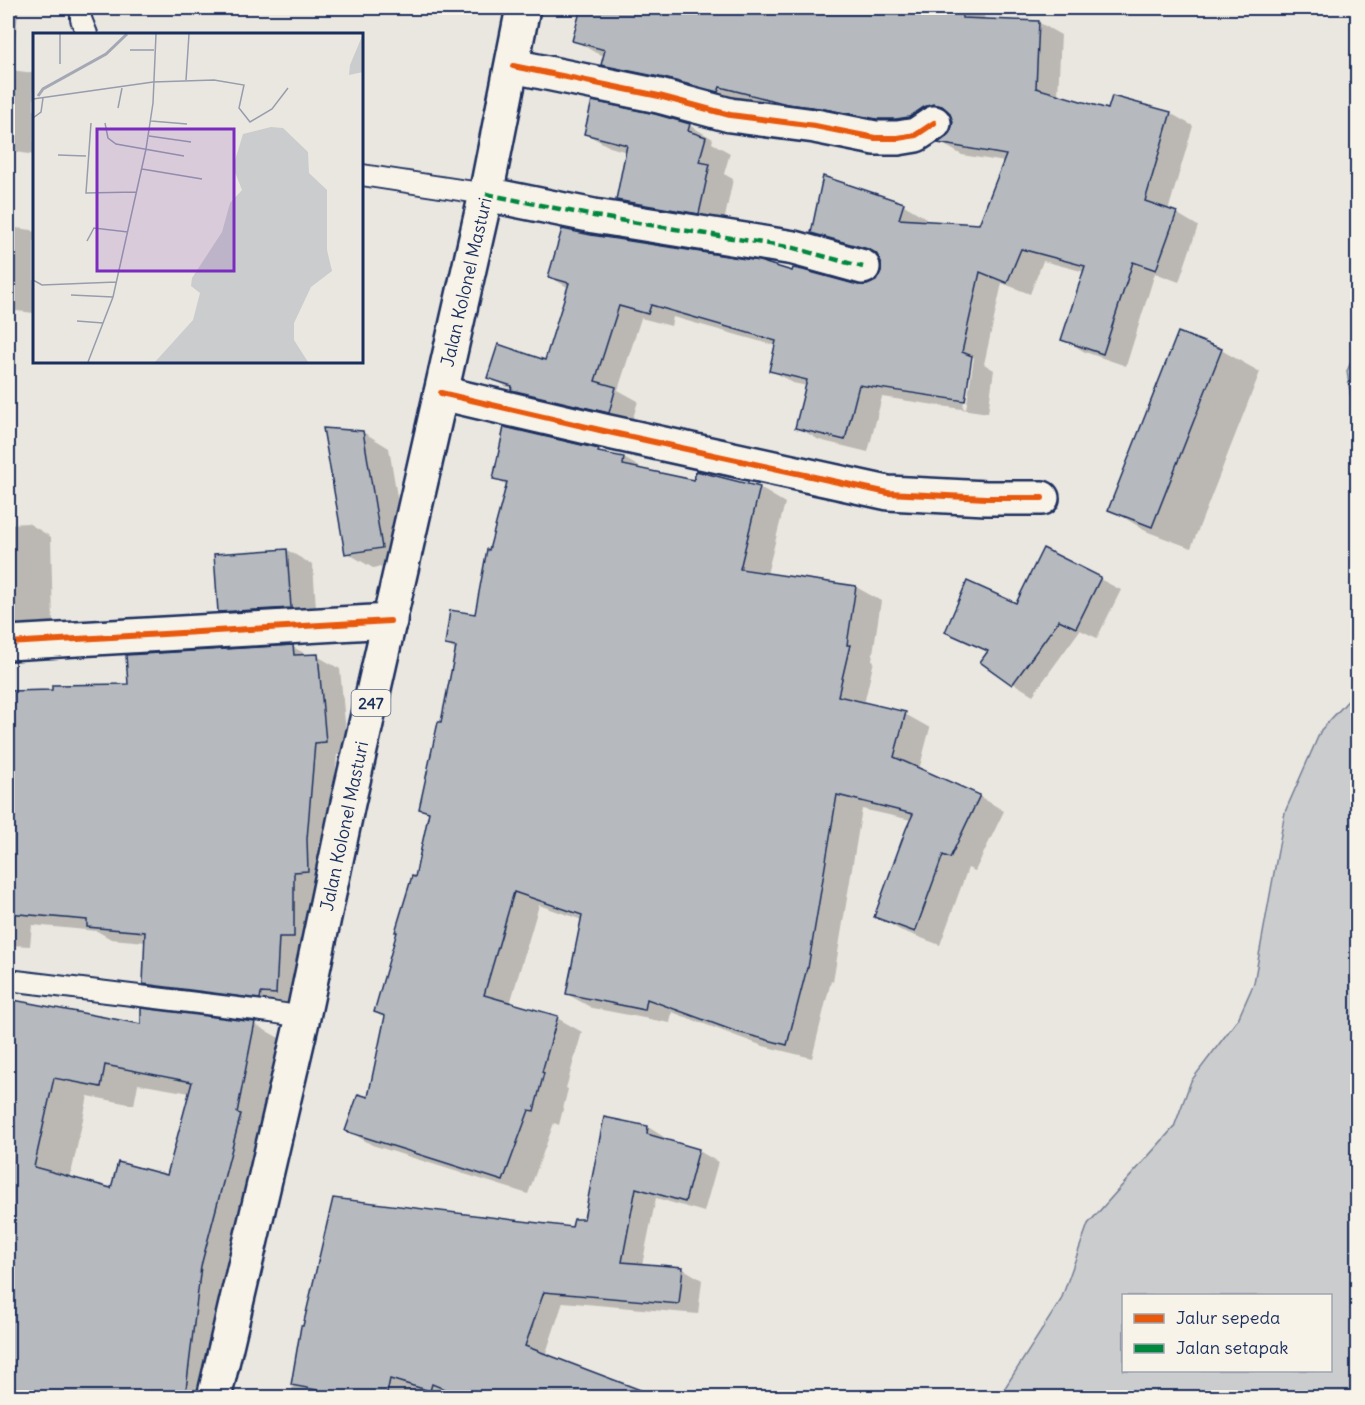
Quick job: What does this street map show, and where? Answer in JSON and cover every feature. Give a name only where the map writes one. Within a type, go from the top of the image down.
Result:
[{"type":"street","name":"Jalan Kolonel Masturi","points":[[214,1398],[303,1017],[348,803],[486,194],[523,8]]},
{"type":"street","points":[[513,66],[626,89],[730,115],[815,126],[875,138],[916,135],[934,123]]},
{"type":"street","points":[[486,194],[594,216],[794,248],[863,267]]},
{"type":"street","points":[[441,393],[888,493],[986,498],[1042,498]]},
{"type":"street","points":[[8,643],[390,621]]},
{"type":"lane","points":[[81,8],[81,19],[87,33]]},
{"type":"lane","points":[[363,175],[486,194]]},
{"type":"lane","points":[[8,980],[303,1017]]},
{"type":"shaded area","points":[[1357,349],[1357,441],[1347,371]]},
{"type":"shaded area","points":[[1357,691],[1357,1397],[999,1397],[1061,1300],[1088,1224],[1174,1127],[1191,1081],[1238,1019],[1254,983],[1285,812],[1321,730]]},
{"type":"building","points":[[581,8],[962,8],[962,18],[1039,21],[1036,88],[1108,109],[1112,96],[1171,112],[1145,201],[1177,212],[1156,270],[1133,262],[1103,354],[1061,340],[1085,266],[1021,249],[1007,283],[980,272],[962,352],[972,356],[965,401],[859,385],[845,440],[795,428],[807,380],[769,371],[776,341],[651,305],[648,314],[619,306],[595,381],[616,387],[609,413],[511,390],[512,386],[487,378],[498,344],[545,360],[569,283],[548,277],[562,229],[759,261],[792,271],[793,268],[858,285],[867,285],[876,281],[881,271],[881,262],[876,253],[811,233],[823,176],[904,203],[899,219],[979,224],[1006,155],[938,143],[950,132],[953,122],[949,112],[942,106],[933,104],[909,117],[877,119],[787,104],[720,87],[718,92],[601,65],[605,50],[572,41]]},
{"type":"building","points":[[592,101],[690,124],[688,131],[706,137],[699,162],[710,164],[699,214],[616,200],[627,145],[584,134]]},
{"type":"building","points":[[1178,332],[1222,349],[1152,527],[1108,510]]},
{"type":"building","points":[[504,427],[599,449],[598,452],[624,457],[623,465],[694,480],[696,471],[760,487],[740,569],[856,586],[847,645],[850,645],[838,696],[906,712],[894,757],[980,795],[950,858],[943,855],[915,932],[874,917],[913,814],[837,795],[808,968],[787,1045],[737,1032],[647,999],[645,1010],[566,994],[582,915],[514,892],[484,995],[558,1016],[534,1111],[529,1110],[503,1181],[345,1131],[358,1094],[368,1097],[385,1016],[374,1012],[412,876],[415,877],[429,812],[419,809],[438,722],[441,722],[456,647],[445,645],[450,610],[475,614],[487,549],[489,550],[507,482],[493,479]]},
{"type":"building","points":[[323,428],[363,431],[382,548],[345,554]]},
{"type":"building","points":[[1043,548],[1101,577],[1076,628],[1059,620],[1012,685],[980,662],[988,651],[945,632],[967,581],[1016,603]]},
{"type":"building","points":[[287,549],[291,608],[218,612],[214,554]]},
{"type":"building","points":[[293,645],[294,655],[318,654],[326,742],[315,743],[307,839],[308,871],[294,872],[294,937],[279,937],[276,994],[261,993],[260,999],[143,984],[145,932],[87,927],[87,920],[8,913],[8,691],[52,690],[52,685],[128,684],[126,655]]},
{"type":"building","points":[[8,999],[141,1024],[141,1008],[255,1022],[237,1113],[241,1114],[201,1266],[185,1398],[79,1398],[8,1394]],"holes":[[[105,1065],[192,1082],[167,1175],[118,1162],[111,1188],[34,1167],[54,1078],[101,1087]]]},
{"type":"building","points":[[604,1117],[648,1126],[647,1134],[699,1149],[685,1202],[636,1188],[622,1262],[683,1267],[679,1304],[544,1292],[525,1346],[651,1394],[650,1398],[466,1398],[432,1384],[430,1391],[390,1379],[386,1398],[359,1398],[291,1385],[301,1326],[303,1326],[333,1198],[572,1227],[574,1219],[584,1219]]},
{"type":"marked path","points":[[486,194],[594,216],[794,248],[863,267]]},
{"type":"cycle path","points":[[513,66],[659,96],[730,115],[815,126],[875,138],[916,135],[934,123]]},
{"type":"cycle path","points":[[441,393],[888,493],[986,498],[1042,498]]},
{"type":"cycle path","points":[[8,643],[390,621]]}]
